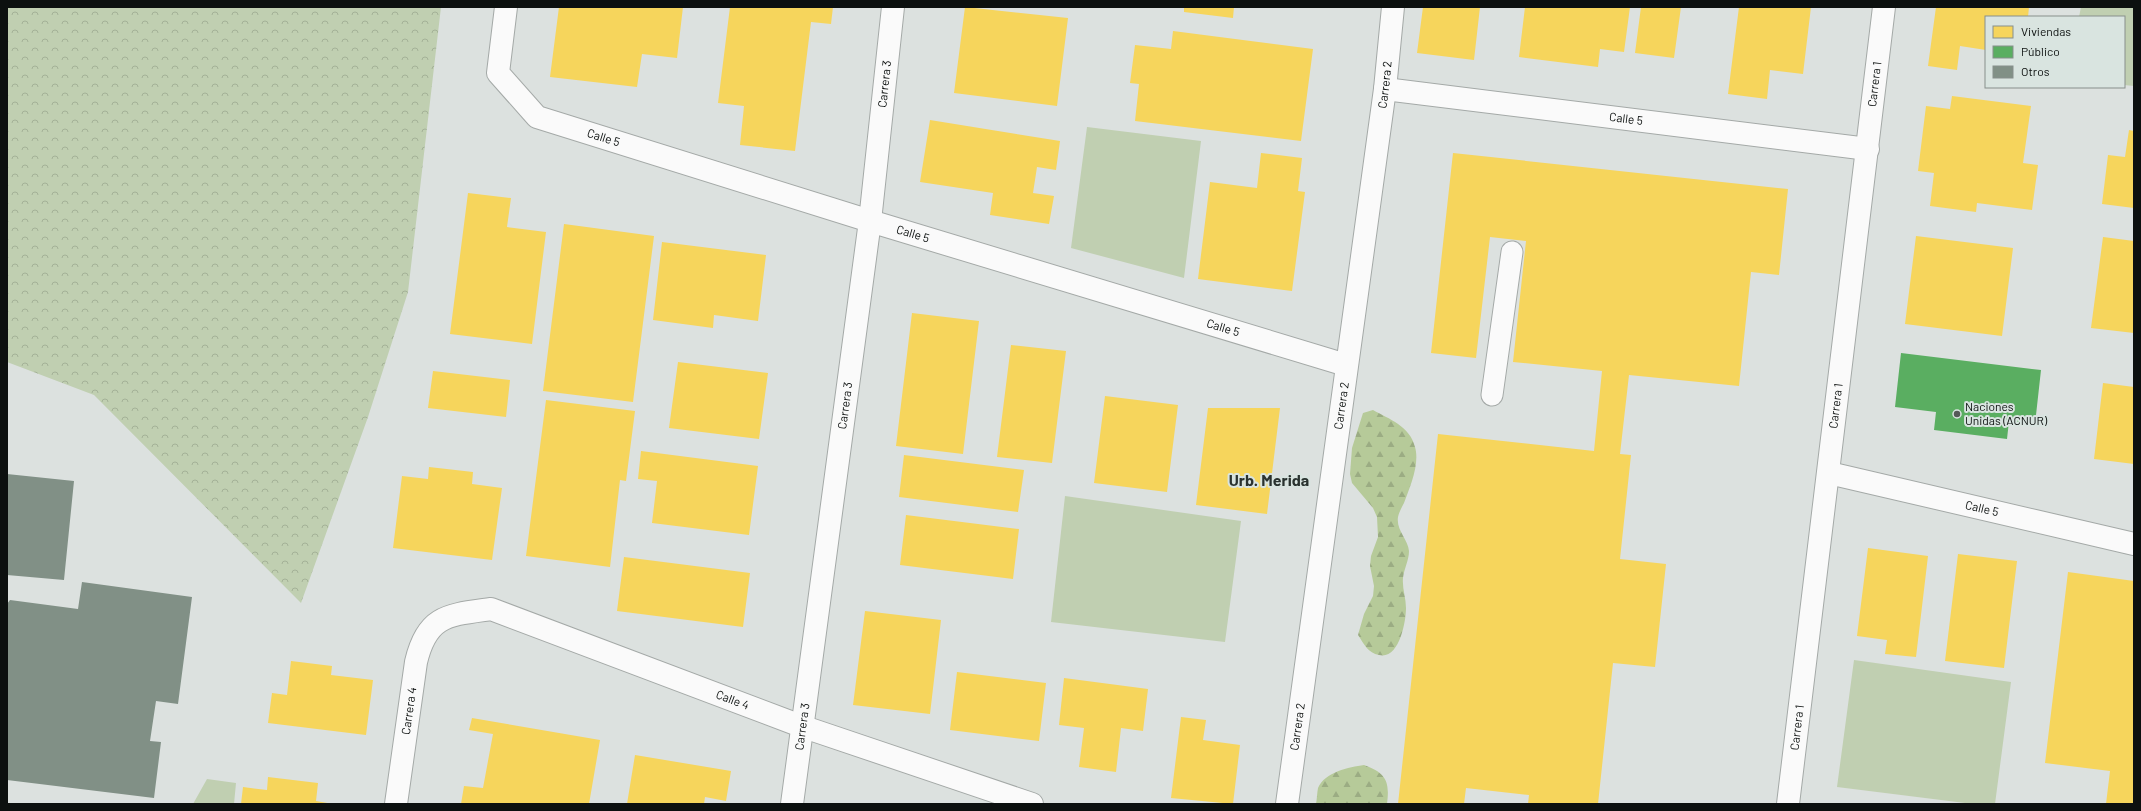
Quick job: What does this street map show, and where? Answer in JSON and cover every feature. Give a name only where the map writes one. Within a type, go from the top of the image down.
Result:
[{"type":"street","name":"Calle 5","points":[[506,7],[498,72],[537,117],[870,221],[1346,365]]},
{"type":"street","name":"Carrera 3","points":[[792,804],[801,726],[870,221],[893,7]]},
{"type":"street","name":"Carrera 2","points":[[1287,804],[1346,365],[1385,90],[1393,7]]},
{"type":"street","name":"Carrera 1","points":[[1788,804],[1884,7]]},
{"type":"street","name":"Calle 5","points":[[1385,90],[1868,149]]},
{"type":"street","name":"Calle 5","points":[[1829,473],[2134,544]]},
{"type":"street","name":"Calle 4","points":[[435,623],[447,617],[491,609],[801,726],[1032,804]]},
{"type":"street","name":"Carrera 4","points":[[396,804],[420,643],[435,623]]},
{"type":"lane","points":[[1492,396],[1512,252]]},
{"type":"green space","points":[[7,7],[441,7],[408,292],[368,417],[301,603],[94,395],[7,362]]},
{"type":"green space","points":[[2081,7],[2134,7],[2134,86],[2125,85],[2125,16],[2079,16]]},
{"type":"green space","points":[[1087,127],[1201,141],[1184,278],[1071,248]]},
{"type":"green space","points":[[1373,410],[1404,428],[1412,440],[1416,454],[1414,475],[1398,517],[1400,530],[1407,542],[1409,551],[1403,578],[1406,608],[1405,622],[1400,639],[1396,646],[1392,652],[1386,655],[1379,655],[1372,652],[1367,648],[1358,635],[1364,614],[1373,596],[1374,586],[1370,566],[1371,556],[1378,537],[1377,517],[1373,508],[1352,483],[1350,474],[1352,448],[1363,413]]},
{"type":"green space","points":[[1065,496],[1241,521],[1225,642],[1051,622]]},
{"type":"green space","points":[[1854,660],[2011,682],[1995,804],[1973,804],[1837,787]]},
{"type":"green space","points":[[1364,765],[1377,771],[1385,779],[1388,789],[1387,804],[1316,804],[1318,788],[1321,782],[1338,771]]},
{"type":"green space","points":[[207,779],[236,783],[234,804],[193,804]]},
{"type":"building: Viviendas","points":[[559,7],[683,7],[677,58],[642,54],[637,87],[550,77]]},
{"type":"building: Viviendas","points":[[730,7],[833,7],[831,24],[811,22],[795,151],[740,145],[744,106],[718,103]]},
{"type":"building: Viviendas","points":[[965,7],[1068,18],[1057,106],[954,93]]},
{"type":"building: Viviendas","points":[[1184,7],[1234,7],[1233,18],[1184,12]]},
{"type":"building: Viviendas","points":[[1423,7],[1480,7],[1474,60],[1417,53]]},
{"type":"building: Viviendas","points":[[1525,7],[1630,7],[1624,52],[1600,49],[1598,67],[1519,57]]},
{"type":"building: Viviendas","points":[[1641,7],[1681,7],[1674,58],[1635,53]]},
{"type":"building: Viviendas","points":[[1739,7],[1811,7],[1803,74],[1770,70],[1767,99],[1728,94]]},
{"type":"building: Viviendas","points":[[1936,7],[2029,7],[2028,16],[1985,16],[1985,50],[1960,46],[1957,70],[1928,66]]},
{"type":"building: Viviendas","points":[[1173,31],[1313,49],[1301,141],[1135,121],[1139,84],[1130,83],[1135,45],[1171,49]]},
{"type":"building: Viviendas","points":[[1952,96],[2031,106],[2023,163],[2038,165],[2032,210],[1977,203],[1976,212],[1930,206],[1934,173],[1918,171],[1926,106],[1950,109]]},
{"type":"building: Viviendas","points":[[930,120],[1060,141],[1056,170],[1037,167],[1033,193],[1054,196],[1049,224],[990,215],[993,193],[920,182]]},
{"type":"building: Viviendas","points":[[2129,130],[2134,131],[2134,208],[2102,204],[2108,155],[2125,157]]},
{"type":"building: Viviendas","points":[[1261,153],[1302,158],[1298,191],[1305,192],[1292,291],[1198,279],[1210,182],[1257,188]]},
{"type":"building: Viviendas","points":[[1453,153],[1788,189],[1779,275],[1751,272],[1739,386],[1629,375],[1620,454],[1631,455],[1620,559],[1666,564],[1655,667],[1613,663],[1598,804],[1528,804],[1529,795],[1466,788],[1464,804],[1398,804],[1438,434],[1594,451],[1602,371],[1513,362],[1526,241],[1490,237],[1476,358],[1431,353]]},
{"type":"building: Viviendas","points":[[468,193],[511,198],[507,227],[546,232],[532,344],[450,334]]},
{"type":"building: Viviendas","points":[[564,224],[654,236],[633,402],[543,391]]},
{"type":"building: Viviendas","points":[[1916,236],[2013,248],[2002,336],[1905,324]]},
{"type":"building: Viviendas","points":[[2103,237],[2134,241],[2134,333],[2091,328]]},
{"type":"building: Viviendas","points":[[662,242],[766,255],[758,321],[714,315],[713,328],[653,320]]},
{"type":"building: Viviendas","points":[[912,313],[979,321],[963,454],[896,446]]},
{"type":"building: Viviendas","points":[[1011,345],[1066,351],[1052,463],[997,457]]},
{"type":"building: Viviendas","points":[[678,362],[768,373],[759,439],[669,428]]},
{"type":"building: Viviendas","points":[[433,371],[510,380],[506,417],[428,408]]},
{"type":"building: Viviendas","points":[[2103,383],[2134,387],[2134,464],[2094,459]]},
{"type":"building: Viviendas","points":[[1105,396],[1178,405],[1167,492],[1094,483]]},
{"type":"building: Viviendas","points":[[546,400],[635,411],[626,481],[620,480],[610,567],[526,556]]},
{"type":"building: Viviendas","points":[[1208,408],[1280,408],[1267,514],[1196,505]]},
{"type":"building: Viviendas","points":[[641,451],[758,466],[749,535],[652,523],[657,481],[638,479]]},
{"type":"building: Viviendas","points":[[904,455],[1024,470],[1018,512],[899,497]]},
{"type":"building: Viviendas","points":[[429,467],[473,472],[472,484],[502,488],[492,560],[393,548],[402,476],[428,479]]},
{"type":"building: Viviendas","points":[[906,515],[1019,529],[1013,579],[900,565]]},
{"type":"building: Viviendas","points":[[1868,548],[1928,556],[1916,657],[1885,654],[1887,640],[1857,636]]},
{"type":"building: Viviendas","points":[[1958,554],[2017,561],[2004,668],[1945,661]]},
{"type":"building: Viviendas","points":[[624,557],[750,573],[743,627],[617,611]]},
{"type":"building: Viviendas","points":[[2068,572],[2134,581],[2134,804],[2106,804],[2110,771],[2045,763]]},
{"type":"building: Viviendas","points":[[865,611],[941,620],[930,714],[853,705]]},
{"type":"building: Viviendas","points":[[291,661],[332,666],[331,675],[373,680],[366,735],[268,723],[272,693],[287,695]]},
{"type":"building: Viviendas","points":[[957,672],[1046,683],[1039,741],[950,730]]},
{"type":"building: Viviendas","points":[[1064,678],[1148,689],[1143,731],[1121,728],[1116,772],[1079,767],[1084,728],[1059,725]]},
{"type":"building: Viviendas","points":[[1181,717],[1206,720],[1203,740],[1240,745],[1233,804],[1171,798]]},
{"type":"building: Viviendas","points":[[472,718],[600,740],[589,804],[461,804],[464,786],[483,788],[493,734],[469,730]]},
{"type":"building: Viviendas","points":[[635,755],[731,771],[726,801],[705,797],[704,804],[627,804]]},
{"type":"building: Viviendas","points":[[268,777],[318,783],[316,801],[333,804],[241,804],[243,787],[267,790]]},
{"type":"building: Público","points":[[1901,353],[2041,370],[2035,424],[2009,421],[2007,439],[1934,430],[1936,412],[1895,407]]},
{"type":"building: Otros","points":[[7,474],[74,481],[64,580],[7,575]]},
{"type":"building: Otros","points":[[82,582],[192,597],[178,704],[156,701],[150,741],[161,742],[154,798],[7,780],[7,604],[10,600],[78,609]]},
{"type":"place","name":"Naciones Unidas (ACNUR)","points":[[1957,414]]},
{"type":"district","name":"Urb. Merida","points":[[1269,480]]}]
